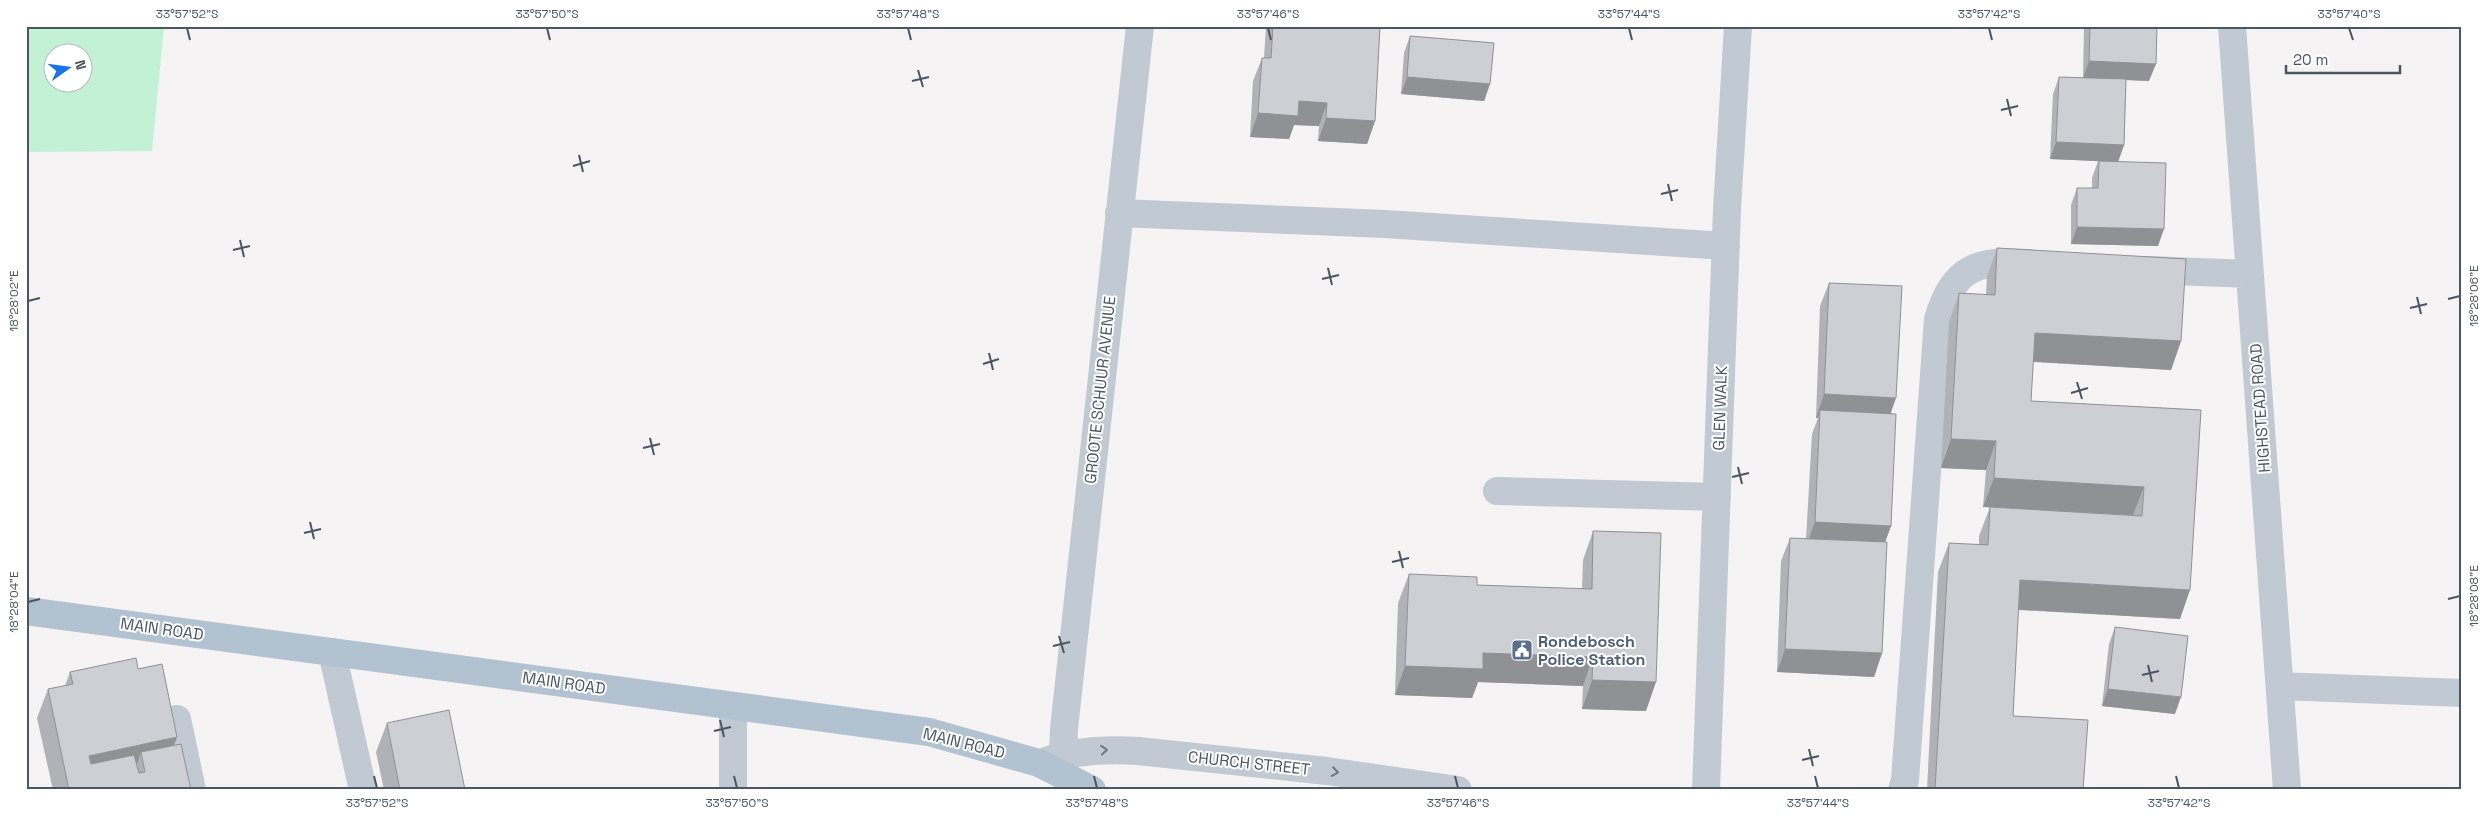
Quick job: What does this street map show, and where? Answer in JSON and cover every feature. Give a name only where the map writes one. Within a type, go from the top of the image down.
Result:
[{"type":"main road","name":"MAIN ROAD","points":[[26,611],[929,732],[1051,759],[1092,790]]},
{"type":"street","name":"GROOTE SCHUUR AVENUE","points":[[1051,759],[1065,719],[1140,26]]},
{"type":"street","name":"GLEN WALK","points":[[1706,790],[1726,246],[1738,26]]},
{"type":"street","name":"HIGHSTEAD ROAD","points":[[2232,26],[2287,790]]},
{"type":"street","points":[[1119,212],[1385,224],[1726,246]]},
{"type":"street","points":[[1902,790],[1905,780],[1938,319],[1943,300],[1950,289],[1963,276],[1978,266],[1999,262],[2056,265]]},
{"type":"street","points":[[2125,268],[2250,274]]},
{"type":"street","points":[[1497,491],[1717,497]]},
{"type":"street","points":[[332,652],[363,790]]},
{"type":"street","points":[[2280,686],[2462,693]]},
{"type":"street","points":[[732,790],[733,706]]},
{"type":"street","points":[[177,719],[192,790]]},
{"type":"street","name":"CHURCH STREET","points":[[1051,759],[1109,750],[1138,751],[1327,771],[1458,790]]},
{"type":"green space","points":[[26,26],[164,26],[152,151],[26,152]]},
{"type":"building","points":[[1273,26],[1380,26],[1375,121],[1326,118],[1327,103],[1299,101],[1298,116],[1258,113],[1262,58],[1271,58]]},
{"type":"building","points":[[2090,26],[2157,26],[2156,64],[2089,61]]},
{"type":"building","points":[[1410,36],[1494,43],[1490,84],[1407,77]]},
{"type":"building","points":[[2059,77],[2126,79],[2124,145],[2056,142]]},
{"type":"building","points":[[2099,161],[2166,163],[2164,229],[2077,227],[2077,188],[2098,188]]},
{"type":"building","points":[[1997,248],[2186,259],[2181,341],[2035,333],[2031,401],[2201,410],[2190,590],[2020,580],[2013,716],[2088,720],[2083,790],[1935,790],[1949,543],[1988,545],[1990,507],[2142,516],[2144,487],[1994,478],[1996,441],[1951,439],[1959,293],[1995,295]]},
{"type":"building","points":[[1829,283],[1902,286],[1896,398],[1824,394]]},
{"type":"building","points":[[1820,410],[1896,414],[1891,526],[1815,522]]},
{"type":"building","name":"Rondebosch Police Station","points":[[1593,531],[1661,533],[1656,682],[1592,680],[1593,657],[1483,653],[1483,669],[1405,666],[1409,574],[1477,577],[1477,585],[1592,589]]},
{"type":"building","points":[[1790,538],[1887,542],[1882,653],[1785,649]]},
{"type":"building","points":[[2115,627],[2188,636],[2181,697],[2108,689]]},
{"type":"building","points":[[136,658],[138,669],[162,664],[177,737],[89,756],[91,764],[134,755],[139,773],[145,772],[141,752],[181,744],[191,790],[69,790],[48,689],[73,684],[70,672]]},
{"type":"building","points":[[449,710],[465,790],[400,790],[387,723]]},
{"type":"place","name":"Rondebosch Police Station","points":[[1522,650]]}]
